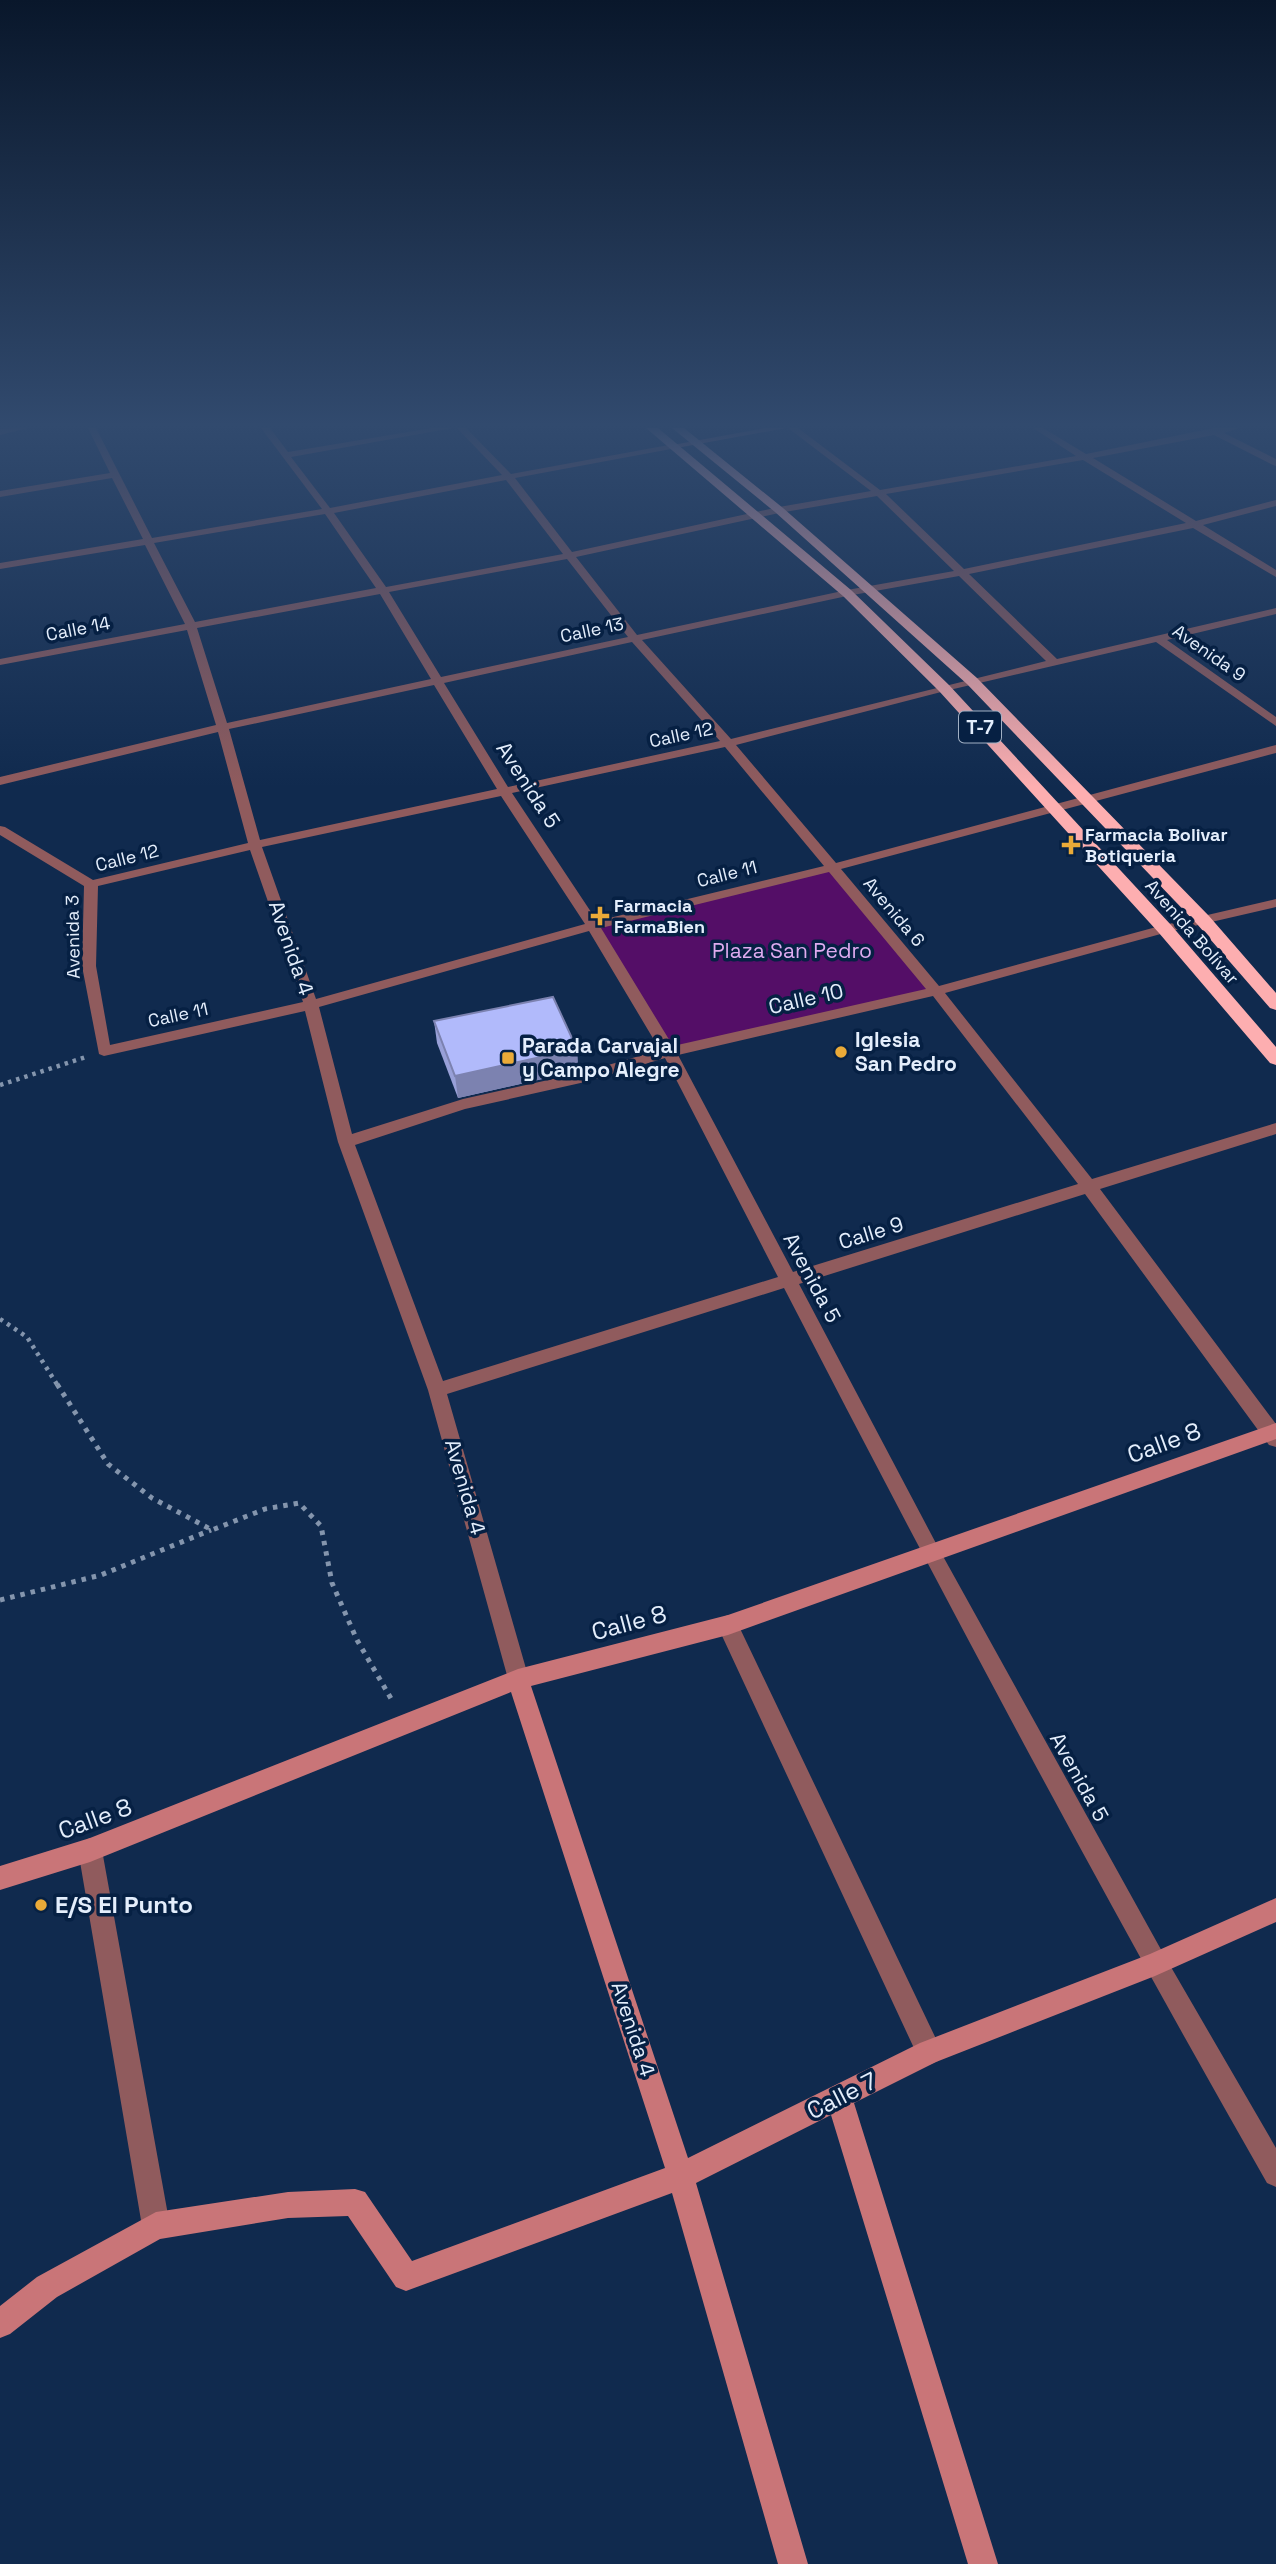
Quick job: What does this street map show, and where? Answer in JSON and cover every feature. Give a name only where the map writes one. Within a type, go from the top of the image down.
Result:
[{"type":"highway","name":"Avenida Bolívar","points":[[795,548],[847,593],[944,688],[1165,929],[1276,1059]]},
{"type":"highway","name":"Avenida Bolívar","points":[[822,548],[972,681],[1203,920],[1276,1004]]},
{"type":"main road","name":"Calle 8","points":[[0,1878],[90,1850],[518,1679],[728,1625],[1274,1434]]},
{"type":"main road","name":"Avenida 4","points":[[518,1679],[681,2176],[793,2564]]},
{"type":"main road","name":"Calle 7","points":[[156,2226],[288,2205],[355,2202],[406,2277],[681,2176],[929,2052],[1155,1964],[1276,1910]]},
{"type":"main road","points":[[839,2098],[983,2564]]},
{"type":"main road","points":[[0,2324],[47,2287],[156,2226]]},
{"type":"street","points":[[0,566],[104,548]]},
{"type":"street","name":"Avenida 4","points":[[152,548],[191,626],[223,727],[255,845],[311,1005],[346,1142],[438,1390],[518,1679]]},
{"type":"street","name":"Avenida 5","points":[[354,548],[382,589],[504,791],[593,926],[669,1052],[932,1555],[1155,1964],[1276,2174]]},
{"type":"street","name":"Avenida 6","points":[[566,548],[635,639],[728,743],[936,991],[1090,1188],[1274,1434]]},
{"type":"street","name":"Calle 14","points":[[0,662],[606,548]]},
{"type":"street","points":[[938,548],[1054,662]]},
{"type":"street","name":"Calle 13","points":[[0,781],[223,727],[438,683],[847,593],[1082,548]]},
{"type":"street","points":[[1234,548],[1276,574]]},
{"type":"street","name":"Calle 12","points":[[91,884],[255,845],[728,743],[972,681],[1276,611]]},
{"type":"street","name":"Avenida 9","points":[[1156,637],[1276,722]]},
{"type":"street","name":"Calle 11","points":[[104,1051],[311,1005],[593,926],[831,868],[1276,749]]},
{"type":"street","name":"Avenida 3","points":[[0,830],[91,884],[89,966],[104,1051]]},
{"type":"street","name":"Calle 10","points":[[346,1142],[463,1104],[584,1077],[669,1052],[936,991],[1165,929],[1276,903]]},
{"type":"street","name":"Calle 9","points":[[438,1390],[1276,1128]]},
{"type":"street","points":[[728,1625],[929,2052]]},
{"type":"street","points":[[90,1850],[156,2226]]},
{"type":"path","points":[[0,1085],[104,1051]]},
{"type":"path","points":[[0,1319],[27,1337],[108,1464],[152,1497],[212,1530]]},
{"type":"path","points":[[0,1600],[101,1575],[265,1509],[299,1503],[321,1526],[332,1583],[357,1640],[406,1724]]},
{"type":"green space","name":"Plaza San Pedro","points":[[831,868],[936,991],[669,1052],[593,926]]},
{"type":"building","points":[[553,997],[577,1049],[455,1076],[434,1021]]},
{"type":"place","name":"Farmacia Bolivar Botiqueria","points":[[1071,845]]},
{"type":"place","name":"Farmacia FarmaBien","points":[[600,916]]},
{"type":"place","name":"Iglesia San Pedro","points":[[841,1052]]},
{"type":"place","name":"Parada Carvajal y Campo Alegre","points":[[508,1058]]},
{"type":"place","name":"E/S El Punto","points":[[41,1905]]}]
